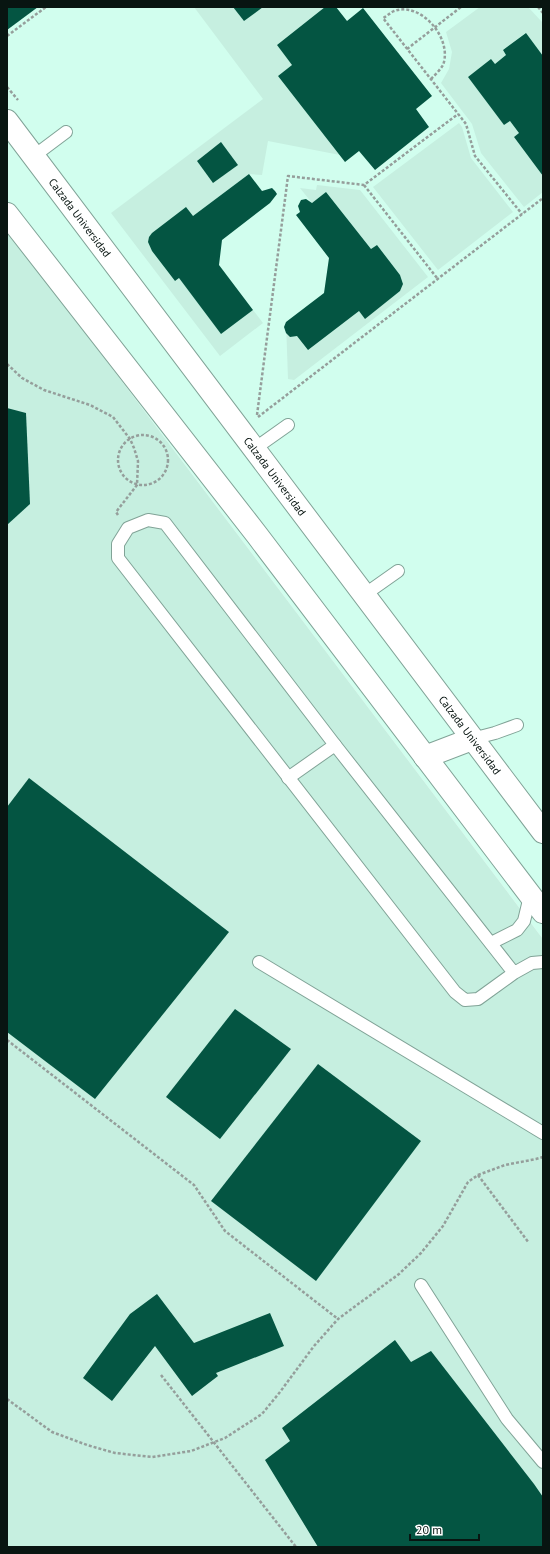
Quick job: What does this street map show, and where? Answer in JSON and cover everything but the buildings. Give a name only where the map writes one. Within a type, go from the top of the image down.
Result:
[{"type":"main road","name":"Calzada Universidad","points":[[7,121],[543,832]]},
{"type":"main road","points":[[7,214],[258,535],[537,904]]},
{"type":"main road","points":[[425,756],[472,739]]},
{"type":"lane","points":[[34,156],[66,132]]},
{"type":"lane","points":[[254,449],[288,425]]},
{"type":"lane","points":[[514,973],[335,745],[165,523],[148,520],[128,528],[118,544],[118,558],[455,992],[465,1000],[478,999],[514,973],[532,963],[543,962]]},
{"type":"lane","points":[[364,595],[398,571]]},
{"type":"lane","points":[[472,739],[496,733],[517,724]]},
{"type":"lane","points":[[288,778],[335,745]]},
{"type":"lane","points":[[491,943],[517,930],[537,904]]},
{"type":"lane","points":[[259,962],[543,1133]]},
{"type":"lane","points":[[421,1285],[507,1419],[543,1462]]},
{"type":"path","points":[[7,36],[46,7]]},
{"type":"path","points":[[408,49],[461,7]]},
{"type":"path","points":[[538,7],[543,13]]},
{"type":"path","points":[[431,79],[443,64],[445,48],[440,35],[429,20],[417,12],[403,10],[394,11],[384,18],[408,49],[431,79],[458,114],[466,124],[476,156],[522,214]]},
{"type":"path","points":[[458,114],[364,185],[288,176],[257,418],[437,278],[543,198]]},
{"type":"path","points":[[364,185],[437,278]]},
{"type":"path","points":[[7,364],[22,378],[44,390],[90,405],[113,417],[130,439],[138,462],[137,485],[116,512],[128,528]]},
{"type":"path","points":[[142,435],[150,436],[161,442],[168,453],[168,469],[164,476],[152,484],[145,486],[137,485],[131,483],[125,478],[118,466],[118,457],[121,448],[130,439],[142,435]]},
{"type":"path","points":[[7,1040],[194,1185],[225,1231],[338,1319]]},
{"type":"path","points":[[7,1399],[52,1432],[87,1445],[115,1453],[152,1457],[191,1451],[225,1438],[262,1414],[314,1346],[338,1319],[399,1274],[422,1253],[442,1226],[468,1182],[478,1175],[505,1164],[536,1159],[543,1156]]},
{"type":"path","points":[[478,1175],[529,1243]]},
{"type":"path","points":[[161,1375],[296,1547]]},
{"type":"shaded area","points":[[7,7],[543,7],[543,939],[7,229]]},
{"type":"shaded area","points":[[194,7],[325,7],[277,45],[292,65],[278,76],[340,155],[268,141],[262,175],[249,174],[193,216],[148,241],[152,251],[175,281],[179,278],[221,334],[253,310],[263,323],[220,356],[111,213],[263,99]]},
{"type":"shaded area","points":[[480,7],[528,7],[543,23],[543,56],[525,33],[503,50],[506,55],[495,64],[491,60],[468,77],[504,125],[510,121],[519,133],[514,137],[543,176],[543,192],[524,207],[481,153],[472,124],[441,83],[449,69],[452,52],[446,32]]},
{"type":"shaded area","points":[[459,123],[462,127],[471,158],[513,212],[438,270],[373,187]]},
{"type":"shaded area","points":[[317,185],[360,190],[428,277],[294,380],[288,379],[286,322],[359,311],[365,318],[400,291],[403,284],[400,275],[377,245],[371,249],[326,192],[312,203],[300,188],[316,190]]},
{"type":"shaded area","points":[[7,229],[543,939],[543,1547],[7,1547]]}]
